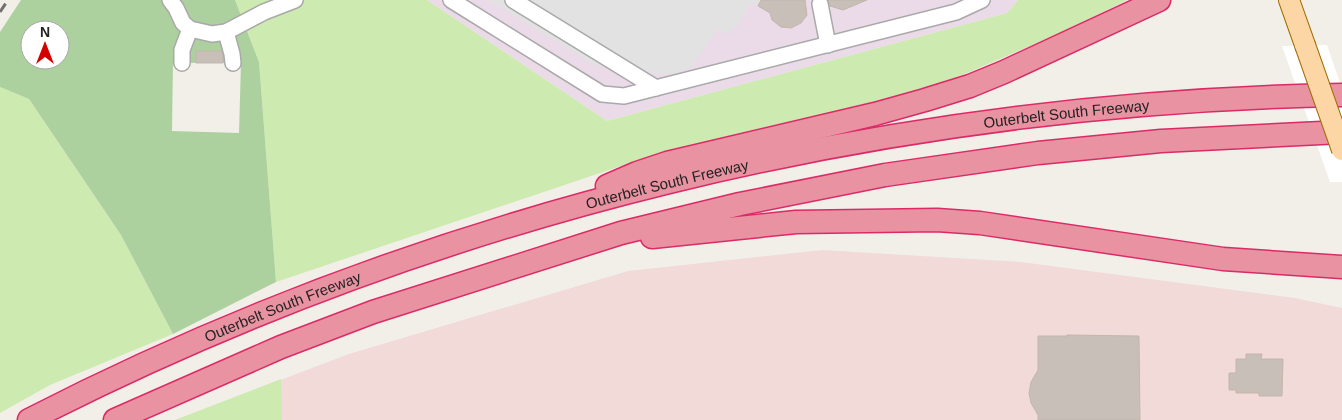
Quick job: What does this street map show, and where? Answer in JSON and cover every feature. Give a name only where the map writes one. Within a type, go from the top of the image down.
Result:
[{"type":"highway","points":[[552,213],[616,181],[667,163],[883,111],[970,86],[1159,0]]},
{"type":"highway","name":"Outerbelt South Freeway","points":[[29,420],[194,342],[324,289],[427,252],[552,213],[706,173],[864,140],[947,127],[1114,108],[1240,98],[1342,95]]},
{"type":"highway","points":[[115,420],[272,351],[373,312],[621,233],[776,196],[955,164],[1038,153],[1161,141],[1342,132]]},
{"type":"highway","points":[[621,233],[630,236],[654,237],[796,222],[937,220],[980,223],[1223,259],[1342,267]]},
{"type":"main road","points":[[1289,0],[1342,150]]},
{"type":"lane","points":[[170,0],[176,8],[182,23],[190,29],[212,34],[226,32],[264,12],[295,0]]},
{"type":"lane","points":[[451,0],[602,94],[624,96],[956,12],[976,2]]},
{"type":"lane","points":[[513,0],[656,88]]},
{"type":"lane","points":[[820,4],[828,45]]},
{"type":"lane","points":[[182,62],[182,50],[190,29]]},
{"type":"lane","points":[[226,32],[232,54],[232,62]]},
{"type":"shaded area","points":[[427,0],[1018,0],[1007,13],[607,121]]},
{"type":"shaded area","points":[[489,0],[761,0],[758,6],[751,3],[738,25],[732,30],[726,34],[718,29],[692,66],[674,74],[656,74],[637,68],[608,50],[598,67]]},
{"type":"shaded area","points":[[822,250],[1021,262],[1295,298],[1342,308],[1342,420],[175,420],[349,354],[628,271]]},
{"type":"green space","points":[[21,0],[235,0],[259,62],[276,282],[173,334],[121,235],[29,99],[0,87],[0,32]],"holes":[[[196,51],[223,51],[223,63],[241,63],[239,133],[172,131],[173,62],[196,63]]]},
{"type":"green space","points":[[235,0],[427,0],[607,121],[1007,13],[1018,0],[1127,0],[1063,32],[927,90],[624,165],[276,282],[259,62]]},
{"type":"green space","points":[[0,87],[29,99],[121,235],[173,334],[50,385],[0,413]]},
{"type":"green space","points":[[281,379],[282,420],[175,420]]},
{"type":"pier","points":[[1327,45],[1342,89],[1342,182],[1330,182],[1282,46]]},
{"type":"building","points":[[761,0],[805,0],[807,15],[801,23],[791,28],[781,27],[772,20],[770,13],[758,6]]},
{"type":"building","points":[[828,0],[867,0],[843,10],[830,6]]},
{"type":"building","points":[[196,51],[222,51],[223,63],[196,63]]},
{"type":"building","points":[[1038,336],[1139,336],[1140,420],[1038,420],[1038,415],[1031,403],[1029,393],[1031,382],[1038,370]]},
{"type":"building","points":[[1246,354],[1262,354],[1261,359],[1283,359],[1282,396],[1259,396],[1259,393],[1236,393],[1236,390],[1229,390],[1229,373],[1236,373],[1236,359],[1246,359]]},
{"type":"railway","points":[[0,12],[8,0]]}]
